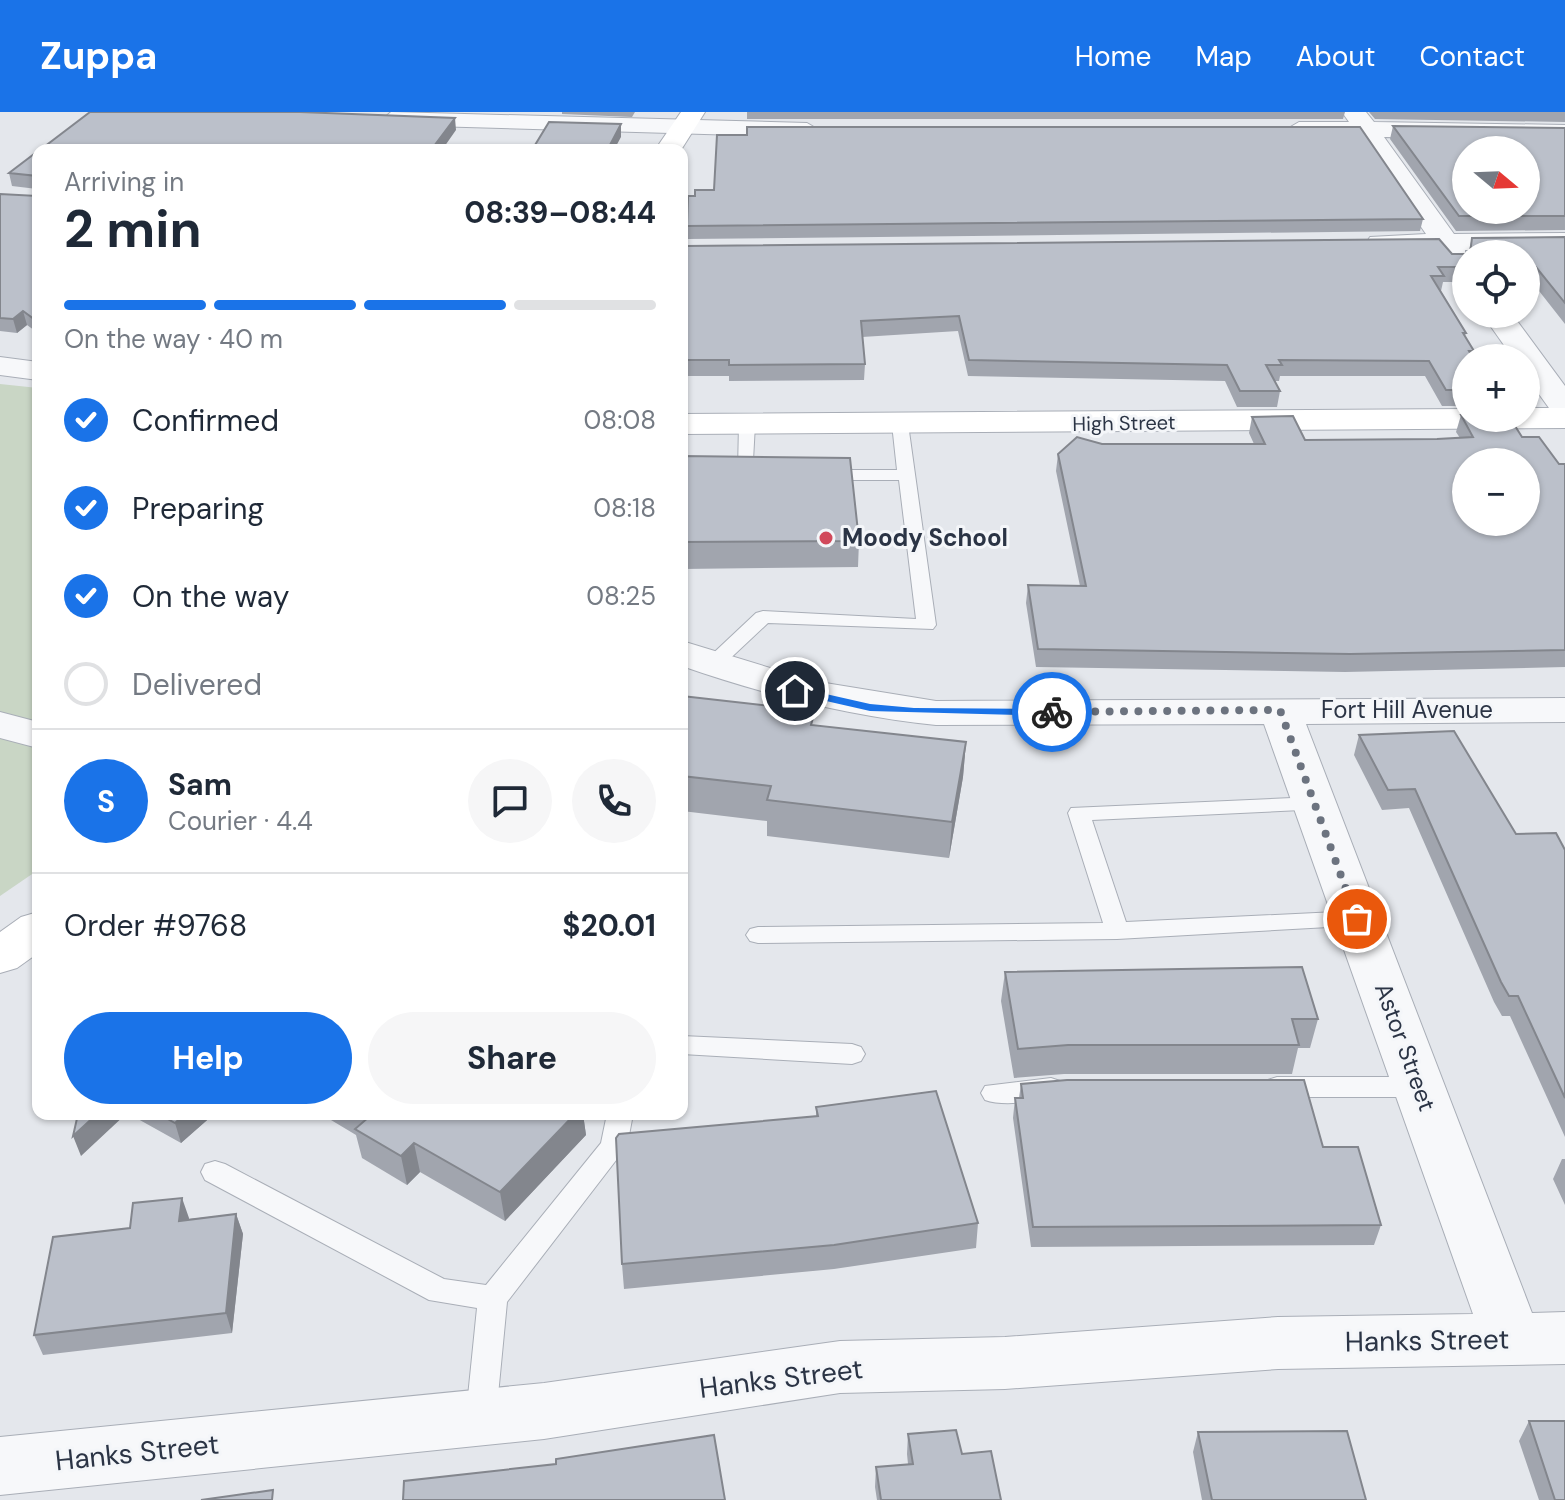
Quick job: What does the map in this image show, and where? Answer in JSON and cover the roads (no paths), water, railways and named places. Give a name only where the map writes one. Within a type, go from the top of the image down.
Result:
[{"type":"street","points":[[365,117],[681,130],[839,130]]},
{"type":"street","points":[[1360,120],[1452,252]]},
{"type":"street","points":[[1273,129],[1360,120],[1565,132]]},
{"type":"street","points":[[1350,243],[1565,241]]},
{"type":"street","points":[[1507,328],[1565,408]]},
{"type":"street","points":[[0,366],[32,370]]},
{"type":"street","name":"High Street","points":[[688,424],[1565,418]]},
{"type":"street","name":"Fort Hill Avenue","points":[[698,659],[816,697],[870,708],[936,713],[1565,710]]},
{"type":"street","name":"Astor Street","points":[[1280,710],[1420,1087],[1539,1338]]},
{"type":"street","points":[[0,725],[32,733]]},
{"type":"street","points":[[0,956],[32,933]]},
{"type":"street","name":"Hanks Street","points":[[0,1466],[544,1411],[840,1367],[1005,1363],[1278,1343],[1539,1338]]},
{"type":"lane","points":[[688,475],[753,475],[747,424]]},
{"type":"lane","points":[[698,659],[763,617],[926,625],[900,424]]},
{"type":"lane","points":[[804,475],[907,475]]},
{"type":"lane","points":[[1117,931],[1079,813],[1314,804]]},
{"type":"lane","points":[[758,935],[1117,931],[1357,919]]},
{"type":"lane","points":[[688,1045],[852,1054]]},
{"type":"lane","points":[[994,1093],[1080,1087]]},
{"type":"lane","points":[[1250,1087],[1420,1087]]},
{"type":"lane","points":[[481,1416],[493,1298],[614,1146],[619,1120]]},
{"type":"lane","points":[[215,1172],[439,1291],[493,1298]]},
{"type":"place","name":"Moody School","points":[[826,538]]}]
